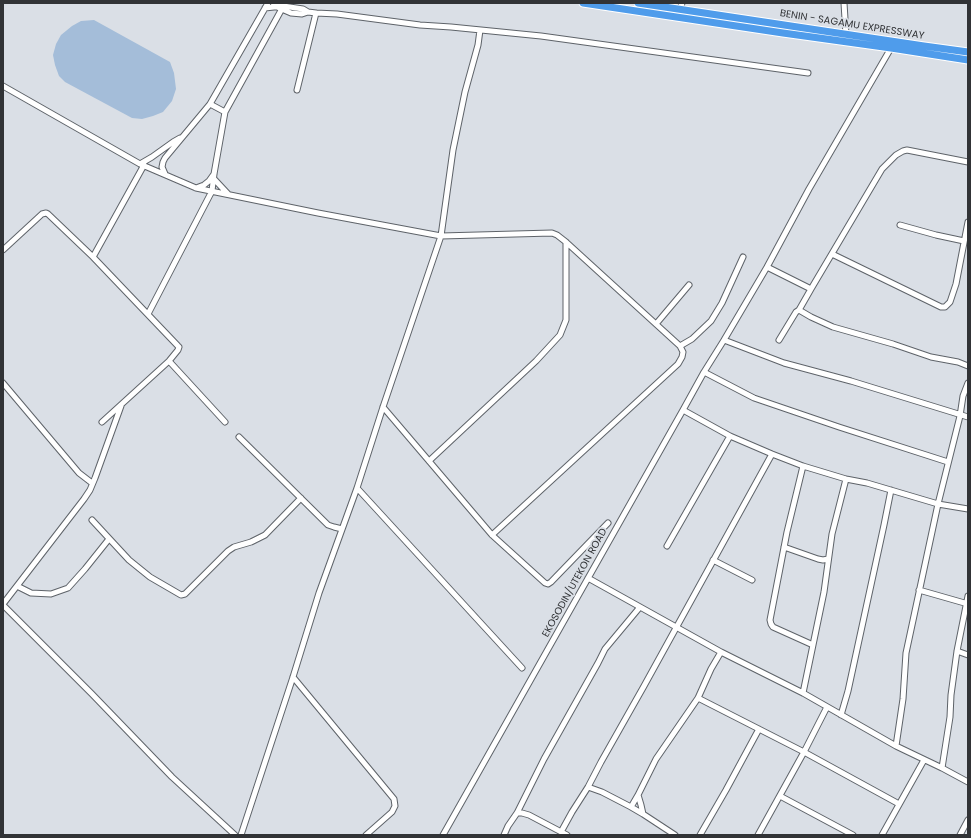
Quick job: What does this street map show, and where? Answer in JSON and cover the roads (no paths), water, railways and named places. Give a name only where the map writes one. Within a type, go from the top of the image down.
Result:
[{"type":"highway","points":[[583,3],[968,60]]},
{"type":"highway","name":"BENIN - SAGAMU EXPRESSWAY","points":[[638,3],[681,6],[846,35],[968,52]]},
{"type":"street","points":[[292,3],[297,8]]},
{"type":"street","points":[[844,3],[846,35]]},
{"type":"street","points":[[165,174],[162,167],[165,158],[210,104],[267,6],[297,8],[308,12],[337,14],[420,25],[541,36],[808,73]]},
{"type":"street","points":[[280,7],[291,13],[302,14],[308,12]]},
{"type":"street","points":[[148,314],[212,191],[225,112],[280,7]]},
{"type":"street","points":[[297,90],[316,13]]},
{"type":"street","points":[[241,835],[320,593],[357,488],[382,407],[441,236],[453,150],[465,92],[478,45],[480,30]]},
{"type":"street","name":"EKOSODIN/UTEKON ROAD","points":[[444,835],[704,372],[767,266],[809,189],[891,48]]},
{"type":"street","points":[[3,86],[142,164],[196,188],[441,236],[557,235],[680,346],[683,352],[678,364],[492,535]]},
{"type":"street","points":[[210,104],[225,112]]},
{"type":"street","points":[[93,257],[142,164],[182,137]]},
{"type":"street","points":[[779,340],[796,312],[799,310],[882,169],[896,155],[907,150],[968,162]]},
{"type":"street","points":[[196,188],[204,185],[214,176]]},
{"type":"street","points":[[214,176],[229,194]]},
{"type":"street","points":[[3,250],[42,214],[48,214],[93,257],[179,347],[169,361],[102,422]]},
{"type":"street","points":[[832,254],[941,307],[945,307],[950,302],[956,284],[968,222]]},
{"type":"street","points":[[900,225],[936,235],[964,240]]},
{"type":"street","points":[[429,461],[536,361],[560,335],[566,320],[566,242]]},
{"type":"street","points":[[680,346],[692,339],[711,321],[722,303],[743,257]]},
{"type":"street","points":[[767,266],[811,289]]},
{"type":"street","points":[[656,324],[689,284]]},
{"type":"street","points":[[799,310],[833,327],[893,344],[931,357],[958,362],[968,366]]},
{"type":"street","points":[[724,340],[784,363],[851,381],[960,416],[968,417]]},
{"type":"street","points":[[169,361],[224,422]]},
{"type":"street","points":[[704,372],[754,398],[948,462]]},
{"type":"street","points":[[3,383],[79,473],[92,483]]},
{"type":"street","points":[[896,746],[906,653],[938,504],[960,416],[963,396],[968,383]]},
{"type":"street","points":[[121,405],[92,483],[84,499],[3,605],[172,777],[235,835]]},
{"type":"street","points":[[382,407],[492,535],[545,583],[548,584],[608,523]]},
{"type":"street","points":[[684,410],[730,436],[803,466],[938,504],[968,509]]},
{"type":"street","points":[[667,546],[730,436]]},
{"type":"street","points":[[239,437],[328,525],[334,528],[342,529]]},
{"type":"street","points":[[561,832],[588,787],[772,454]]},
{"type":"street","points":[[803,466],[784,547],[770,620],[774,627],[813,645]]},
{"type":"street","points":[[803,693],[824,592],[832,534],[846,479]]},
{"type":"street","points":[[357,488],[522,668]]},
{"type":"street","points":[[841,715],[848,691],[891,490]]},
{"type":"street","points":[[92,520],[129,560],[150,577],[181,595],[185,594],[228,551],[234,547],[251,542],[265,535],[301,498]]},
{"type":"street","points":[[17,586],[31,593],[51,594],[68,588],[109,539]]},
{"type":"street","points":[[784,547],[818,559],[828,559]]},
{"type":"street","points":[[713,560],[752,580]]},
{"type":"street","points":[[588,578],[721,652],[803,693],[896,746],[968,782]]},
{"type":"street","points":[[919,590],[967,604]]},
{"type":"street","points":[[942,768],[950,717],[951,695],[957,651],[968,596]]},
{"type":"street","points":[[504,835],[605,649],[640,607]]},
{"type":"street","points":[[957,651],[968,655]]},
{"type":"street","points":[[631,807],[656,759],[698,698],[711,669],[721,652]]},
{"type":"street","points":[[293,678],[394,799],[395,806],[392,812],[366,835]]},
{"type":"street","points":[[698,698],[804,752],[900,804]]},
{"type":"street","points":[[758,835],[827,707]]},
{"type":"street","points":[[700,835],[759,729]]},
{"type":"street","points":[[882,835],[924,760]]},
{"type":"street","points":[[588,787],[602,792],[631,807],[675,835]]},
{"type":"street","points":[[638,795],[643,814]]},
{"type":"street","points":[[780,796],[853,835]]},
{"type":"street","points":[[517,813],[522,812],[529,815],[567,835]]},
{"type":"street","points":[[960,835],[968,820]]}]
